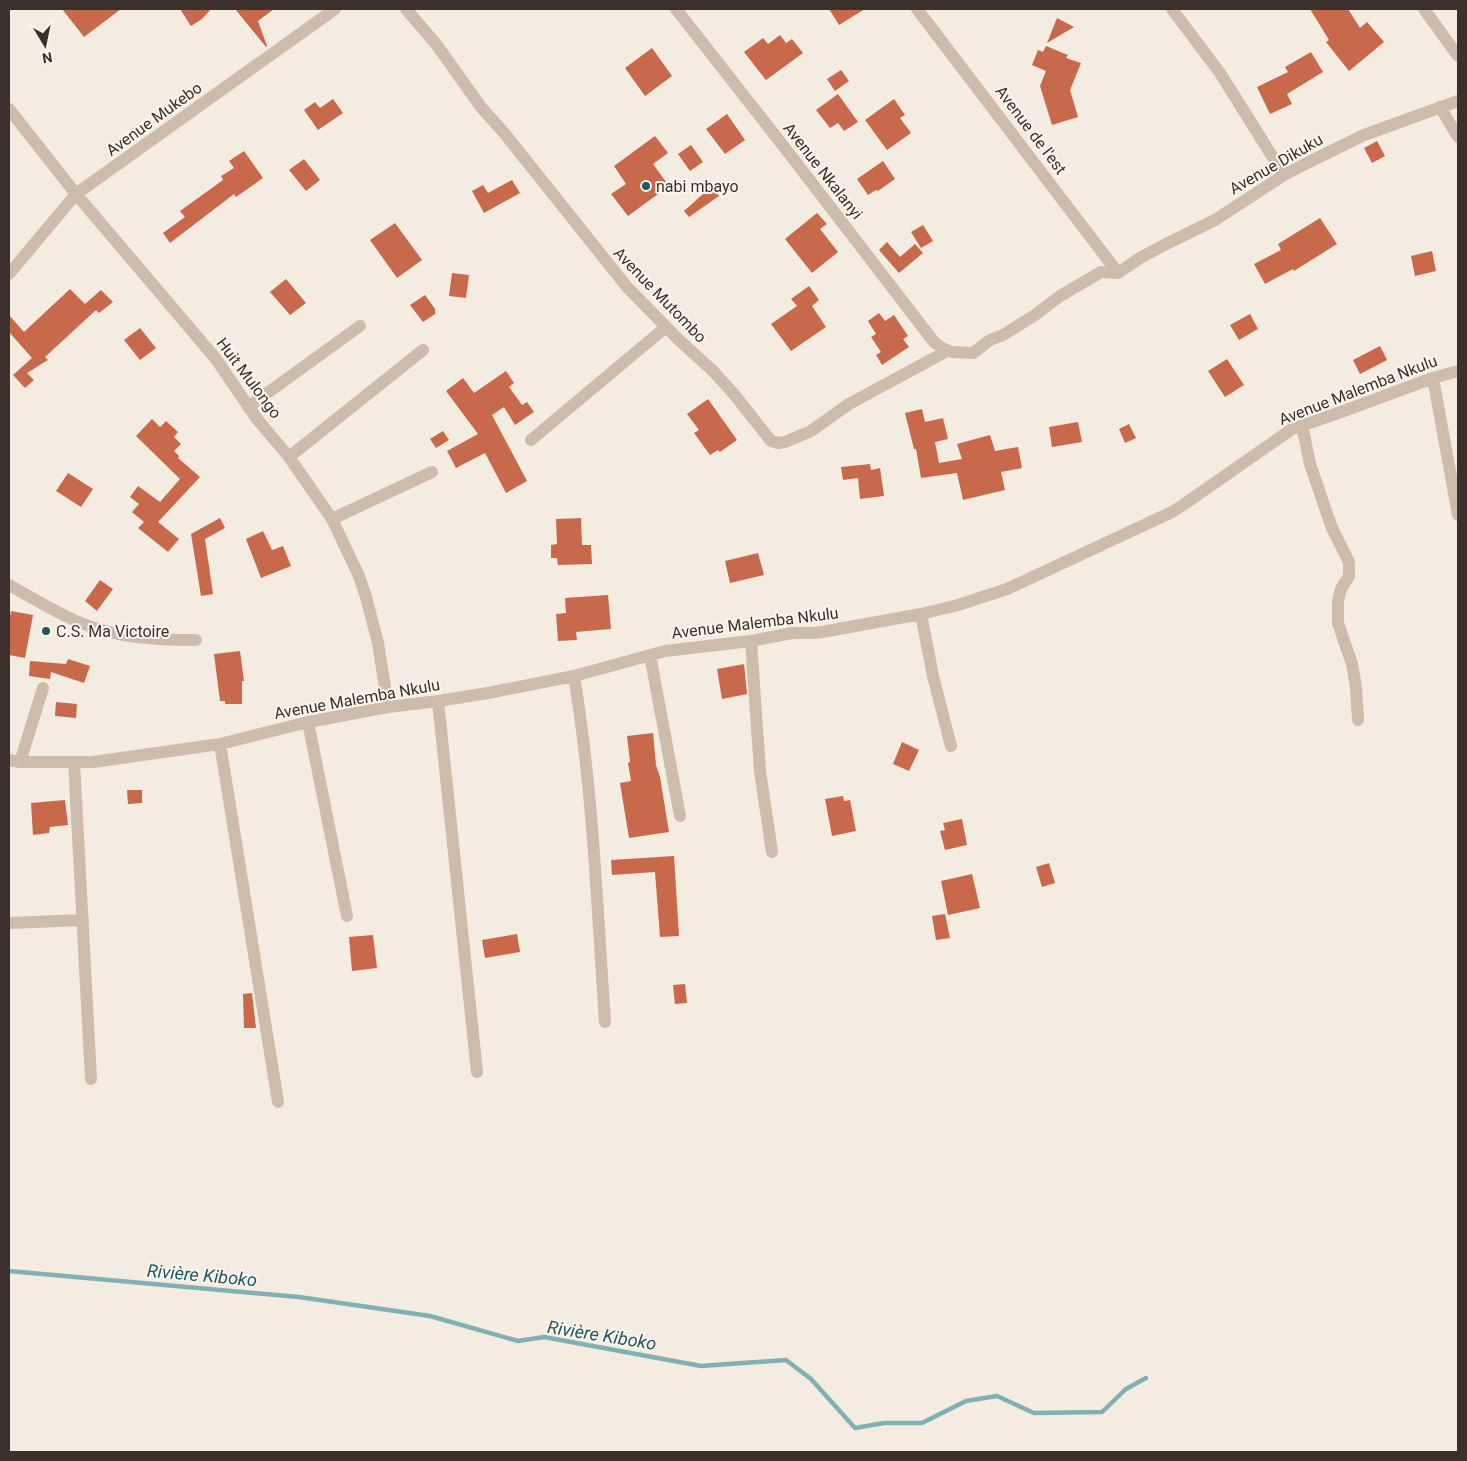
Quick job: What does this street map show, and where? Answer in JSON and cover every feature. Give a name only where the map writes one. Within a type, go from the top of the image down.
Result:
[{"type":"street","name":"Avenue Mukebo","points":[[9,274],[76,194],[335,9]]},
{"type":"street","name":"Avenue Mutombo","points":[[406,9],[436,44],[481,107],[505,134],[598,253],[627,287],[723,382],[771,441],[778,443],[794,439],[811,430],[849,404],[947,351]]},
{"type":"street","name":"Avenue Nkalanyi","points":[[676,9],[934,342],[947,351]]},
{"type":"street","name":"Avenue de l'est","points":[[917,9],[1118,272]]},
{"type":"street","points":[[1172,9],[1220,73],[1284,175]]},
{"type":"street","points":[[1424,9],[1458,56]]},
{"type":"street","name":"Avenue Dikuku","points":[[1118,272],[1156,249],[1215,220],[1284,175],[1335,148],[1364,135],[1458,100]]},
{"type":"street","points":[[1440,107],[1458,137]]},
{"type":"street","name":"Huit Mulongo","points":[[9,109],[76,194],[228,374],[248,407],[289,457],[332,519],[359,576],[366,597],[378,643],[388,707]]},
{"type":"street","points":[[947,351],[973,352],[1101,272],[1118,272]]},
{"type":"street","points":[[248,407],[360,326]]},
{"type":"street","points":[[530,440],[666,327]]},
{"type":"street","points":[[289,457],[423,350]]},
{"type":"street","name":"Avenue Malemba Nkulu","points":[[14,761],[93,762],[220,744],[308,722],[574,676],[682,648],[751,641],[792,633],[817,633],[921,614],[967,602],[1020,584],[1172,512],[1286,432],[1433,378],[1458,371]]},
{"type":"street","points":[[1433,378],[1458,515]]},
{"type":"street","points":[[1302,425],[1310,464],[1324,506],[1332,528],[1349,562],[1349,576],[1341,589],[1338,601],[1338,623],[1352,664],[1356,687],[1358,720]]},
{"type":"street","points":[[332,519],[432,472]]},
{"type":"street","points":[[9,585],[81,623],[105,631],[132,637],[162,640],[196,640]]},
{"type":"street","points":[[921,614],[933,676],[951,746]]},
{"type":"street","points":[[751,641],[760,771],[772,852]]},
{"type":"street","points":[[650,655],[680,816]]},
{"type":"street","points":[[574,676],[583,727],[605,1022]]},
{"type":"street","points":[[14,761],[43,688]]},
{"type":"street","points":[[438,701],[477,1072]]},
{"type":"street","points":[[308,722],[347,916]]},
{"type":"street","points":[[220,744],[278,1102]]},
{"type":"street","points":[[74,762],[91,1079]]},
{"type":"street","points":[[9,923],[83,920]]},
{"type":"building","points":[[62,9],[121,9],[84,37]]},
{"type":"building","points":[[180,9],[211,9],[202,19],[191,26]]},
{"type":"building","points":[[235,9],[274,9],[258,21],[266,47]]},
{"type":"building","points":[[829,9],[865,9],[839,25]]},
{"type":"building","points":[[1310,9],[1348,9],[1360,28],[1367,22],[1384,42],[1349,71],[1326,42],[1329,40]]},
{"type":"building","points":[[1057,18],[1074,27],[1047,43]]},
{"type":"building","points":[[780,35],[786,43],[792,39],[803,53],[766,80],[744,52],[763,38],[768,44]]},
{"type":"building","points":[[1046,46],[1068,55],[1066,58],[1081,63],[1070,90],[1078,117],[1052,125],[1040,86],[1046,71],[1032,65],[1038,50],[1043,52]]},
{"type":"building","points":[[652,48],[672,76],[645,96],[625,68]]},
{"type":"building","points":[[1311,52],[1323,72],[1287,94],[1292,104],[1270,114],[1257,87],[1288,72],[1285,67]]},
{"type":"building","points":[[841,70],[849,81],[835,91],[827,79]]},
{"type":"building","points":[[838,94],[858,122],[844,131],[838,123],[830,128],[816,110]]},
{"type":"building","points":[[333,99],[343,113],[318,130],[304,110],[315,102],[320,108]]},
{"type":"building","points":[[894,99],[905,115],[900,118],[911,133],[887,150],[865,120]]},
{"type":"building","points":[[727,114],[745,140],[725,154],[706,129]]},
{"type":"building","name":"nabi mbayo","points":[[655,136],[668,153],[653,164],[669,186],[628,216],[611,194],[626,184],[614,166]]},
{"type":"building","points":[[1377,141],[1385,156],[1372,163],[1364,148]]},
{"type":"building","points":[[691,145],[703,162],[690,171],[678,154]]},
{"type":"building","points":[[244,151],[263,178],[236,197],[234,194],[170,243],[163,233],[185,217],[180,211],[223,180],[221,176],[234,168],[229,161]]},
{"type":"building","points":[[304,159],[320,180],[306,191],[289,170]]},
{"type":"building","points":[[883,161],[895,179],[878,191],[876,190],[868,195],[857,179]]},
{"type":"building","points":[[512,180],[520,193],[484,213],[472,191],[483,185],[488,193]]},
{"type":"building","points":[[710,183],[719,196],[689,217],[684,211],[703,194],[700,190]]},
{"type":"building","points":[[817,213],[827,224],[820,229],[838,252],[812,273],[785,239]]},
{"type":"building","points":[[1320,218],[1337,244],[1294,271],[1293,269],[1265,284],[1254,264],[1281,250],[1278,244]]},
{"type":"building","points":[[395,223],[422,260],[397,278],[370,240]]},
{"type":"building","points":[[923,225],[933,241],[921,248],[911,232]]},
{"type":"building","points":[[887,242],[900,257],[915,244],[923,253],[899,273],[879,250]]},
{"type":"building","points":[[1432,251],[1436,271],[1415,276],[1411,256]]},
{"type":"building","points":[[452,273],[469,275],[466,298],[449,296]]},
{"type":"building","points":[[286,279],[306,303],[290,315],[270,292]]},
{"type":"building","points":[[809,286],[819,300],[812,306],[826,327],[791,351],[771,324],[797,306],[791,299]]},
{"type":"building","points":[[70,289],[85,304],[101,290],[113,302],[99,313],[96,310],[45,357],[48,360],[27,373],[34,380],[25,388],[13,375],[32,358],[9,332],[9,315],[24,332]]},
{"type":"building","points":[[425,295],[435,309],[435,314],[423,322],[410,305]]},
{"type":"building","points":[[879,313],[885,321],[894,315],[908,336],[903,339],[909,347],[882,365],[876,355],[881,352],[871,337],[876,334],[868,321]]},
{"type":"building","points":[[1250,314],[1258,329],[1239,340],[1230,325]]},
{"type":"building","points":[[140,328],[156,348],[140,360],[124,340]]},
{"type":"building","points":[[1380,346],[1387,360],[1360,374],[1353,360]]},
{"type":"building","points":[[1227,359],[1244,385],[1225,397],[1208,371]]},
{"type":"building","points":[[506,371],[514,383],[509,387],[522,405],[527,402],[534,412],[515,425],[504,407],[492,415],[527,481],[506,493],[485,453],[456,468],[447,451],[478,434],[446,391],[463,378],[474,393]]},
{"type":"building","points":[[708,399],[737,440],[720,452],[718,450],[710,455],[694,433],[699,430],[687,414]]},
{"type":"building","points":[[922,409],[925,422],[943,418],[948,439],[935,442],[939,463],[962,459],[957,444],[990,435],[995,451],[1018,447],[1022,468],[1001,472],[1005,490],[963,500],[957,473],[921,478],[916,449],[914,449],[905,413]]},
{"type":"building","points":[[152,419],[160,427],[166,421],[178,432],[174,437],[181,444],[174,451],[179,456],[178,458],[200,477],[158,522],[179,539],[168,552],[138,528],[144,522],[132,512],[139,504],[130,497],[138,486],[160,502],[180,479],[136,436]]},
{"type":"building","points":[[1078,422],[1082,442],[1052,447],[1049,427]]},
{"type":"building","points":[[1129,424],[1136,438],[1125,443],[1119,429]]},
{"type":"building","points":[[443,431],[449,440],[436,448],[430,439]]},
{"type":"building","points":[[870,464],[871,470],[880,468],[884,496],[860,499],[858,478],[843,480],[841,467]]},
{"type":"building","points":[[68,473],[93,489],[81,507],[56,491]]},
{"type":"building","points":[[220,518],[225,528],[205,539],[213,594],[201,596],[191,534]]},
{"type":"building","points":[[581,518],[582,545],[591,545],[592,564],[558,565],[557,558],[551,558],[551,545],[557,544],[556,519]]},
{"type":"building","points":[[263,531],[272,550],[283,546],[291,566],[261,578],[246,539]]},
{"type":"building","points":[[758,553],[764,575],[730,583],[725,561]]},
{"type":"building","points":[[100,580],[113,589],[97,611],[85,601]]},
{"type":"building","points":[[608,595],[611,629],[576,632],[577,640],[558,641],[556,614],[566,613],[565,598]]},
{"type":"building","points":[[11,611],[33,615],[25,658],[9,655],[9,621]]},
{"type":"building","points":[[240,651],[244,681],[242,681],[242,704],[225,704],[225,701],[220,701],[214,654]]},
{"type":"building","points":[[68,659],[90,666],[84,683],[51,672],[50,679],[29,676],[30,661],[66,664]]},
{"type":"building","points":[[744,664],[747,694],[722,699],[717,669]]},
{"type":"building","points":[[56,702],[77,704],[76,718],[55,716]]},
{"type":"building","points":[[653,733],[656,765],[660,777],[669,832],[629,838],[620,783],[631,781],[627,736]]},
{"type":"building","points":[[902,742],[919,750],[909,771],[893,764]]},
{"type":"building","points":[[127,790],[142,790],[142,803],[128,804]]},
{"type":"building","points":[[843,796],[844,801],[850,800],[856,831],[832,836],[825,799]]},
{"type":"building","points":[[65,800],[68,825],[50,827],[49,833],[33,835],[31,803]]},
{"type":"building","points":[[962,819],[967,845],[945,850],[940,831],[945,830],[943,823]]},
{"type":"building","points":[[674,856],[679,936],[660,937],[655,872],[612,875],[611,860]]},
{"type":"building","points":[[1049,863],[1055,883],[1042,887],[1036,867]]},
{"type":"building","points":[[972,874],[980,908],[948,915],[941,881]]},
{"type":"building","points":[[945,914],[950,938],[936,940],[932,916]]},
{"type":"building","points":[[517,934],[520,952],[485,958],[482,940]]},
{"type":"building","points":[[373,935],[377,968],[352,971],[349,937]]},
{"type":"building","points":[[685,984],[687,1003],[675,1004],[673,985]]},
{"type":"building","points":[[252,993],[256,1028],[244,1028],[243,994]]},
{"type":"waterway","name":"Rivière Kiboko","points":[[9,1271],[299,1297],[430,1316],[518,1341],[544,1337],[701,1366],[786,1360],[811,1379],[855,1428],[884,1423],[922,1423],[966,1401],[997,1396],[1034,1413],[1102,1412],[1126,1389],[1146,1378]]},
{"type":"place","name":"nabi mbayo","points":[[646,186]]},
{"type":"place","name":"C.S. Ma Victoire","points":[[46,631]]}]
